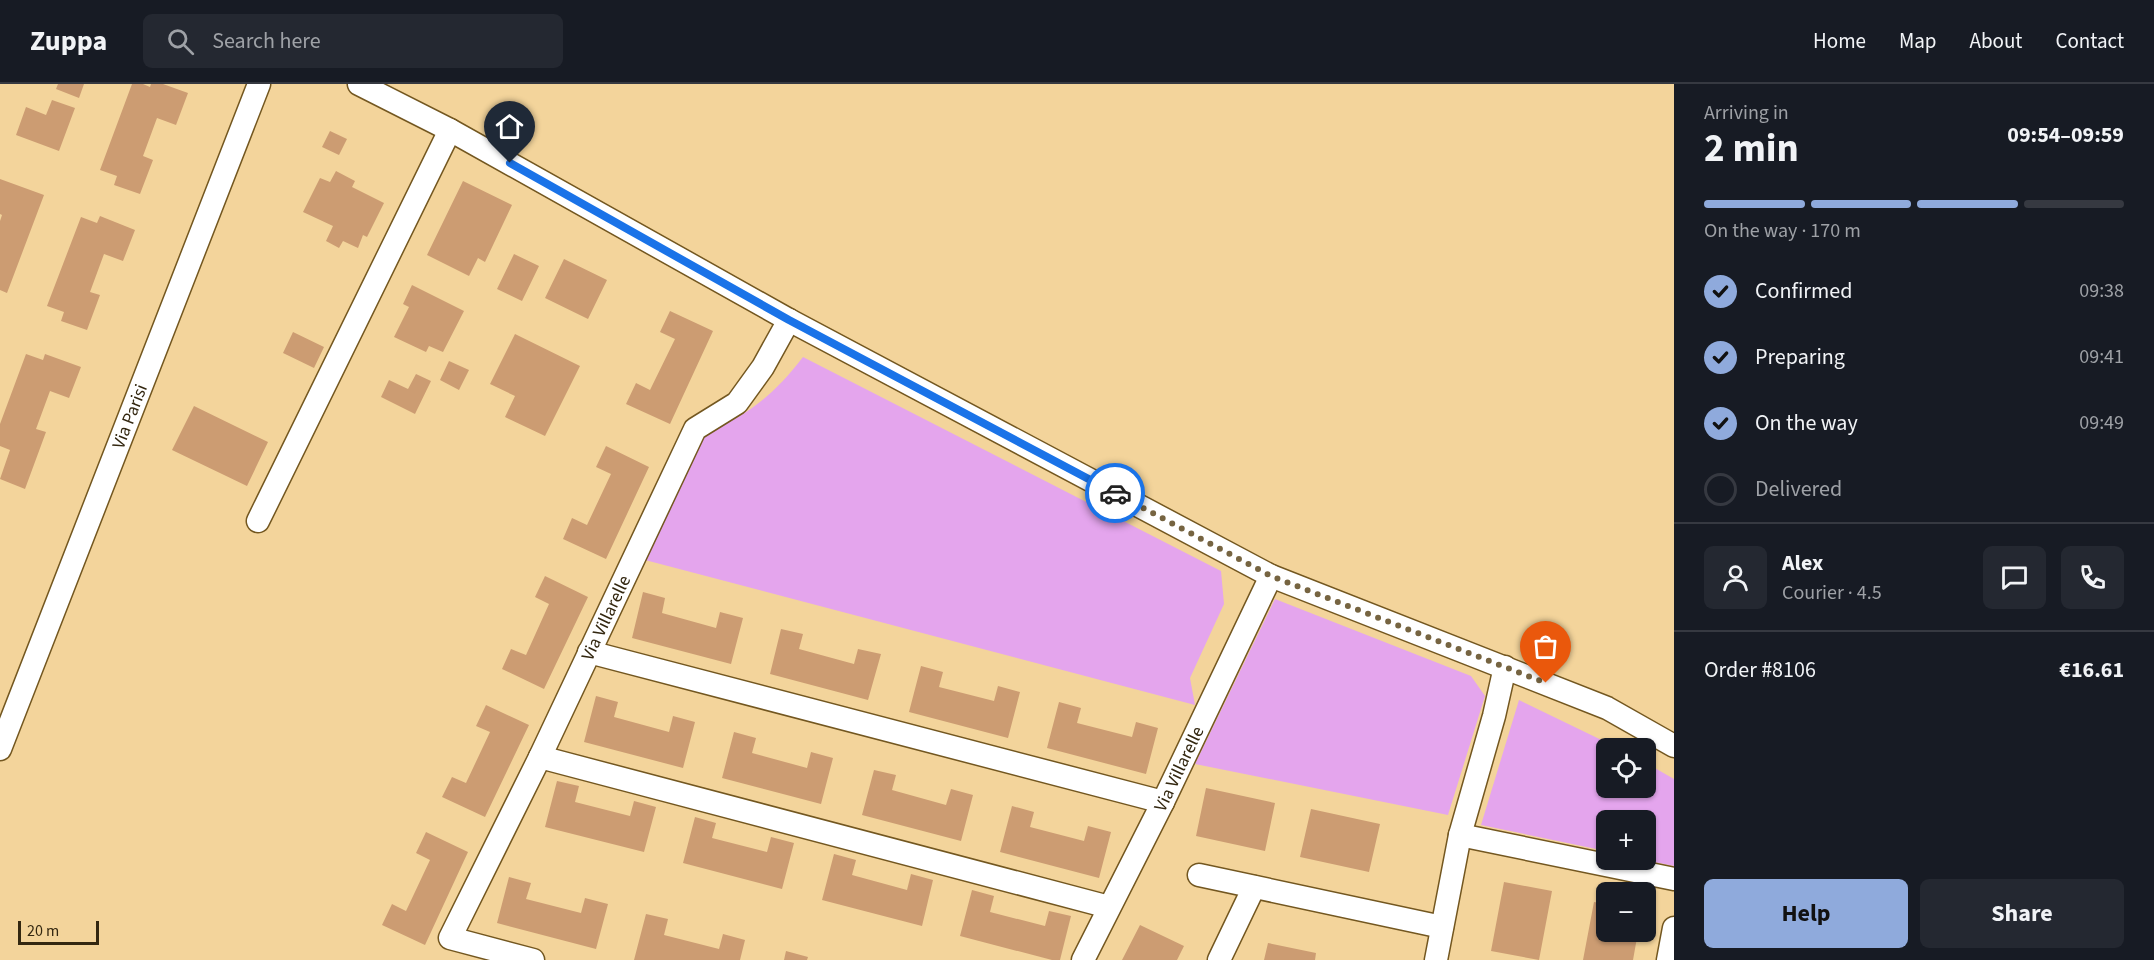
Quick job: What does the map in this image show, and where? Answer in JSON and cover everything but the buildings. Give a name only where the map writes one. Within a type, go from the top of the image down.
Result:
[{"type":"street","name":"Via Parisi","points":[[0,749],[259,84]]},
{"type":"street","points":[[359,84],[450,130],[789,320],[1271,576],[1607,708],[1674,746]]},
{"type":"street","points":[[258,521],[450,130]]},
{"type":"street","name":"Via Villarelle","points":[[533,960],[450,938],[540,757],[694,429],[737,403],[763,367],[789,320]]},
{"type":"street","name":"Via Villarelle","points":[[1083,960],[1163,802],[1271,576]]},
{"type":"street","points":[[589,652],[1163,802]]},
{"type":"street","points":[[1436,960],[1460,835],[1494,716],[1505,667]]},
{"type":"street","points":[[540,757],[1109,907]]},
{"type":"street","points":[[1460,835],[1674,879]]},
{"type":"street","points":[[1199,875],[1442,927]]},
{"type":"street","points":[[1219,960],[1254,887]]},
{"type":"street","points":[[1668,960],[1674,928]]},
{"type":"shaded area","points":[[803,357],[1221,571],[1224,604],[1190,678],[1195,705],[645,560],[703,435],[734,420],[759,403],[781,383]]},
{"type":"shaded area","points":[[1275,599],[1471,676],[1485,696],[1448,815],[1195,764]]},
{"type":"shaded area","points":[[1519,700],[1597,738],[1596,798],[1656,798],[1656,769],[1674,779],[1674,866],[1656,862],[1656,810],[1596,810],[1596,849],[1481,825]]},
{"type":"way so far","points":[[1115,493],[1271,576],[1546,683]]},
{"type":"route","points":[[510,163],[789,320],[1115,493]]}]
